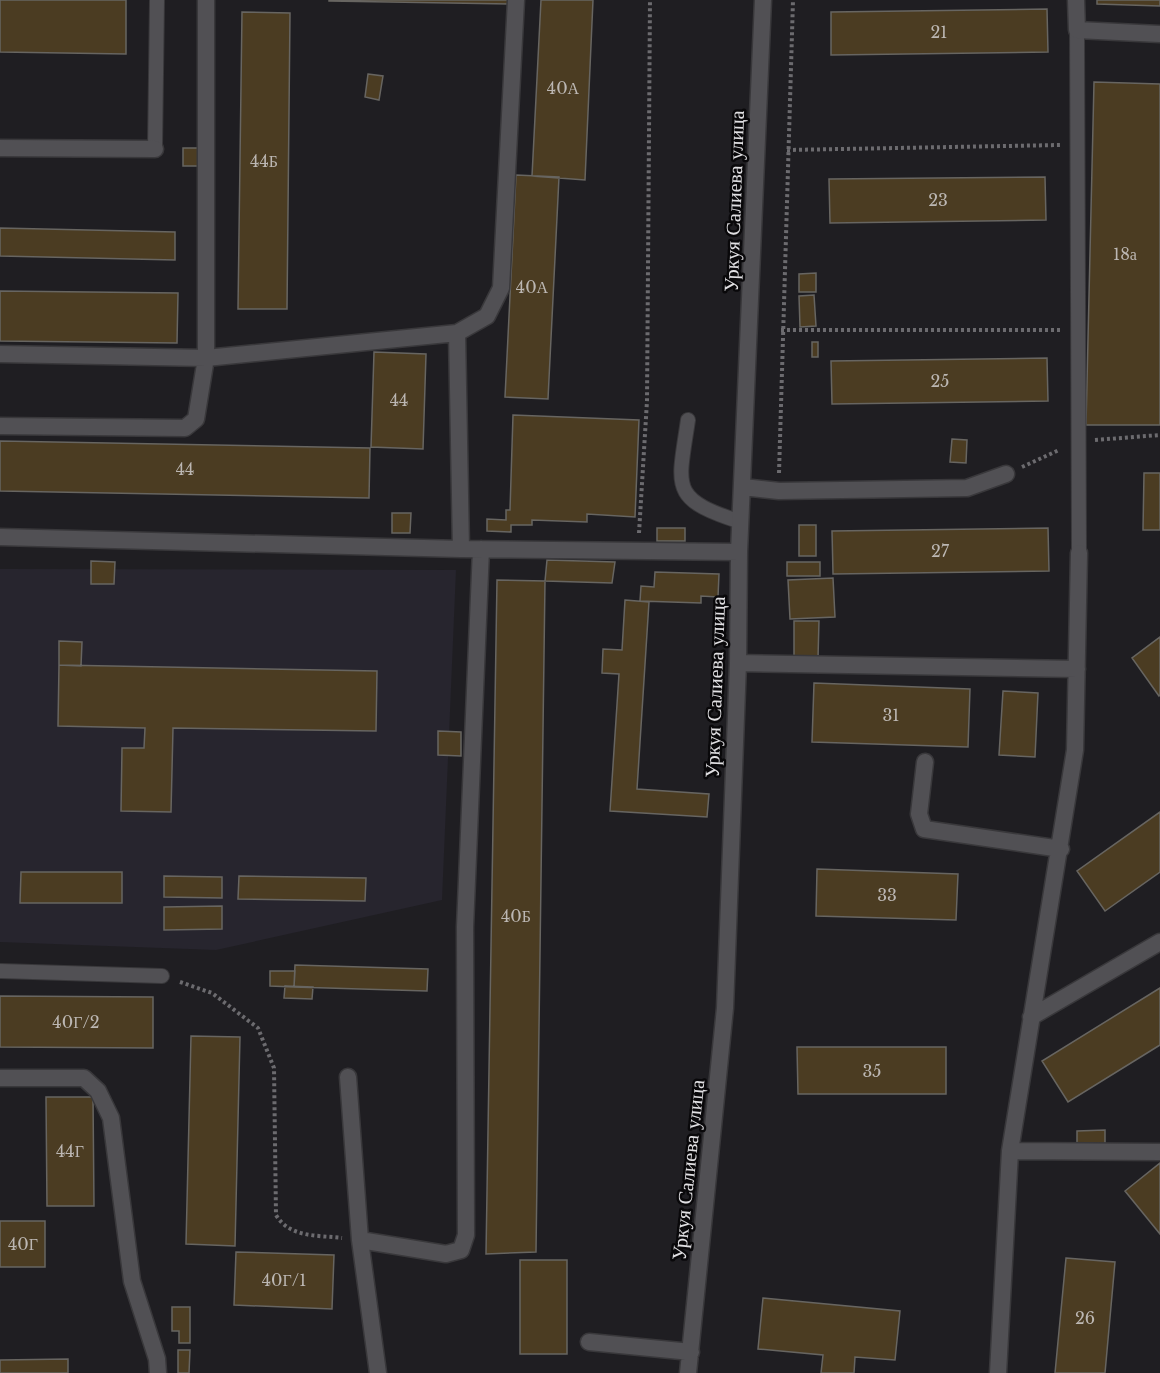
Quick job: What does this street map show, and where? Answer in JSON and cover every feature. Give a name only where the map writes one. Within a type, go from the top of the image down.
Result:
[{"type":"street","points":[[0,426],[185,428],[196,419],[206,357],[206,0]]},
{"type":"street","points":[[0,354],[206,357],[457,333],[487,316],[501,288],[516,0]]},
{"type":"street","name":"Уркуя Салиева улица","points":[[688,1373],[725,1008],[738,663],[739,552],[764,0]]},
{"type":"street","points":[[1076,0],[1077,30],[1160,34]]},
{"type":"street","points":[[0,148],[154,149]]},
{"type":"street","points":[[457,333],[460,549]]},
{"type":"street","points":[[743,488],[779,491],[967,488],[1006,474]]},
{"type":"street","points":[[0,537],[460,549],[739,552]]},
{"type":"street","points":[[360,1240],[446,1254],[461,1250],[466,1234],[465,927],[481,549]]},
{"type":"street","points":[[998,1373],[1010,1151],[1061,849],[1075,750],[1079,553]]},
{"type":"street","points":[[738,663],[1077,669]]},
{"type":"street","points":[[925,762],[919,814],[924,829],[1061,849]]},
{"type":"street","points":[[1031,1017],[1160,942]]},
{"type":"street","points":[[348,1077],[360,1240],[378,1373]]},
{"type":"street","points":[[0,1078],[84,1078],[98,1091],[111,1118],[132,1281],[157,1359],[158,1373]]},
{"type":"street","points":[[1010,1151],[1160,1152]]},
{"type":"street","points":[[588,1342],[691,1352]]},
{"type":"lane","points":[[154,149],[157,0]]},
{"type":"lane","points":[[1077,30],[1079,553]]},
{"type":"lane","points":[[688,420],[680,477],[689,498],[706,511],[741,522]]},
{"type":"lane","points":[[0,971],[162,976]]},
{"type":"path","points":[[638,551],[647,402],[650,0]]},
{"type":"path","points":[[779,491],[781,330],[793,0]]},
{"type":"path","points":[[787,150],[1077,144]]},
{"type":"path","points":[[781,330],[1077,329]]},
{"type":"path","points":[[162,976],[212,993],[258,1028],[274,1068],[276,1215],[283,1227],[292,1232],[360,1240]]},
{"type":"shaded area","points":[[0,569],[456,570],[442,900],[216,950],[0,942]]},
{"type":"building","points":[[0,0],[126,0],[126,54],[0,52]]},
{"type":"building","points":[[512,0],[512,4],[329,1]]},
{"type":"building","points":[[541,0],[593,0],[585,180],[532,176]]},
{"type":"building","points":[[1097,0],[1160,0],[1160,6],[1097,4]]},
{"type":"building","points":[[1047,9],[1048,52],[831,55],[831,12]]},
{"type":"building","points":[[242,12],[290,13],[287,309],[238,309]]},
{"type":"building","points":[[368,74],[383,76],[379,100],[365,97]]},
{"type":"building","points":[[1094,82],[1160,84],[1160,425],[1086,425]]},
{"type":"building","points":[[183,148],[200,148],[200,166],[183,166]]},
{"type":"building","points":[[516,175],[559,177],[548,399],[505,397]]},
{"type":"building","points":[[1045,177],[1046,220],[830,223],[829,179]]},
{"type":"building","points":[[0,228],[175,232],[175,260],[0,256]]},
{"type":"building","points":[[816,273],[816,292],[799,292],[799,274]]},
{"type":"building","points":[[0,291],[178,293],[177,343],[0,341]]},
{"type":"building","points":[[814,295],[816,326],[800,327],[799,296]]},
{"type":"building","points":[[812,342],[818,342],[818,357],[812,357]]},
{"type":"building","points":[[374,352],[426,354],[423,449],[371,447]]},
{"type":"building","points":[[1047,358],[1048,401],[832,404],[831,361]]},
{"type":"building","points":[[513,415],[639,420],[635,517],[587,514],[587,522],[532,520],[532,525],[511,525],[511,532],[487,531],[487,519],[506,520],[506,510],[510,510]]},
{"type":"building","points":[[952,439],[967,440],[966,463],[950,462]]},
{"type":"building","points":[[0,441],[370,448],[369,498],[0,491]]},
{"type":"building","points":[[1144,473],[1160,473],[1160,530],[1143,530]]},
{"type":"building","points":[[392,513],[411,513],[410,533],[392,533]]},
{"type":"building","points":[[799,525],[816,525],[816,556],[799,556]]},
{"type":"building","points":[[657,528],[685,528],[685,541],[657,541]]},
{"type":"building","points":[[1048,528],[1049,571],[833,574],[832,531]]},
{"type":"building","points":[[547,560],[615,562],[612,583],[545,581]]},
{"type":"building","points":[[91,561],[115,562],[114,584],[91,584]]},
{"type":"building","points":[[787,562],[820,562],[820,576],[787,576]]},
{"type":"building","points":[[655,572],[719,574],[718,597],[701,596],[701,603],[640,601],[641,586],[654,587]]},
{"type":"building","points":[[833,578],[835,617],[790,619],[788,580]]},
{"type":"building","points":[[497,580],[545,581],[536,1252],[486,1254]]},
{"type":"building","points":[[625,600],[649,602],[637,789],[709,794],[707,817],[610,811],[619,674],[602,673],[603,649],[622,650]]},
{"type":"building","points":[[794,621],[819,621],[818,658],[794,658]]},
{"type":"building","points":[[1160,637],[1160,695],[1159,696],[1132,658]]},
{"type":"building","points":[[59,641],[82,642],[81,666],[59,665]]},
{"type":"building","points":[[59,665],[377,671],[376,731],[173,728],[171,812],[121,811],[122,748],[144,748],[145,728],[58,726]]},
{"type":"building","points":[[814,683],[970,689],[968,747],[812,742]]},
{"type":"building","points":[[1003,691],[1038,693],[1035,757],[999,755]]},
{"type":"building","points":[[438,731],[461,732],[461,756],[438,755]]},
{"type":"building","points":[[1160,812],[1160,872],[1105,911],[1077,871]]},
{"type":"building","points":[[817,869],[958,874],[956,920],[816,916]]},
{"type":"building","points":[[21,872],[122,872],[122,903],[20,903]]},
{"type":"building","points":[[164,876],[222,877],[222,898],[164,897]]},
{"type":"building","points":[[239,876],[366,878],[365,901],[238,899]]},
{"type":"building","points":[[222,906],[222,929],[164,930],[164,907]]},
{"type":"building","points":[[295,965],[428,969],[427,991],[294,987]]},
{"type":"building","points":[[270,971],[295,971],[294,987],[270,986]]},
{"type":"building","points":[[285,986],[313,987],[312,999],[284,998]]},
{"type":"building","points":[[1160,988],[1160,1045],[1068,1102],[1042,1061]]},
{"type":"building","points":[[0,996],[153,997],[153,1048],[0,1047]]},
{"type":"building","points":[[191,1036],[240,1037],[235,1246],[186,1244]]},
{"type":"building","points":[[797,1047],[946,1047],[946,1094],[798,1094]]},
{"type":"building","points":[[46,1097],[93,1097],[94,1206],[47,1206]]},
{"type":"building","points":[[1105,1130],[1105,1144],[1077,1144],[1077,1131]]},
{"type":"building","points":[[1160,1163],[1160,1234],[1125,1191]]},
{"type":"building","points":[[0,1221],[45,1221],[45,1267],[0,1267]]},
{"type":"building","points":[[236,1252],[334,1255],[332,1309],[234,1305]]},
{"type":"building","points":[[1066,1258],[1115,1262],[1105,1373],[1055,1373]]},
{"type":"building","points":[[520,1260],[567,1260],[567,1354],[520,1354]]},
{"type":"building","points":[[763,1298],[900,1311],[895,1360],[855,1357],[854,1373],[821,1373],[823,1355],[758,1349]]},
{"type":"building","points":[[172,1307],[190,1307],[190,1343],[179,1343],[179,1331],[172,1331]]},
{"type":"building","points":[[178,1350],[190,1350],[189,1373],[178,1373]]},
{"type":"building","points":[[68,1359],[68,1373],[0,1373],[0,1360]]}]
